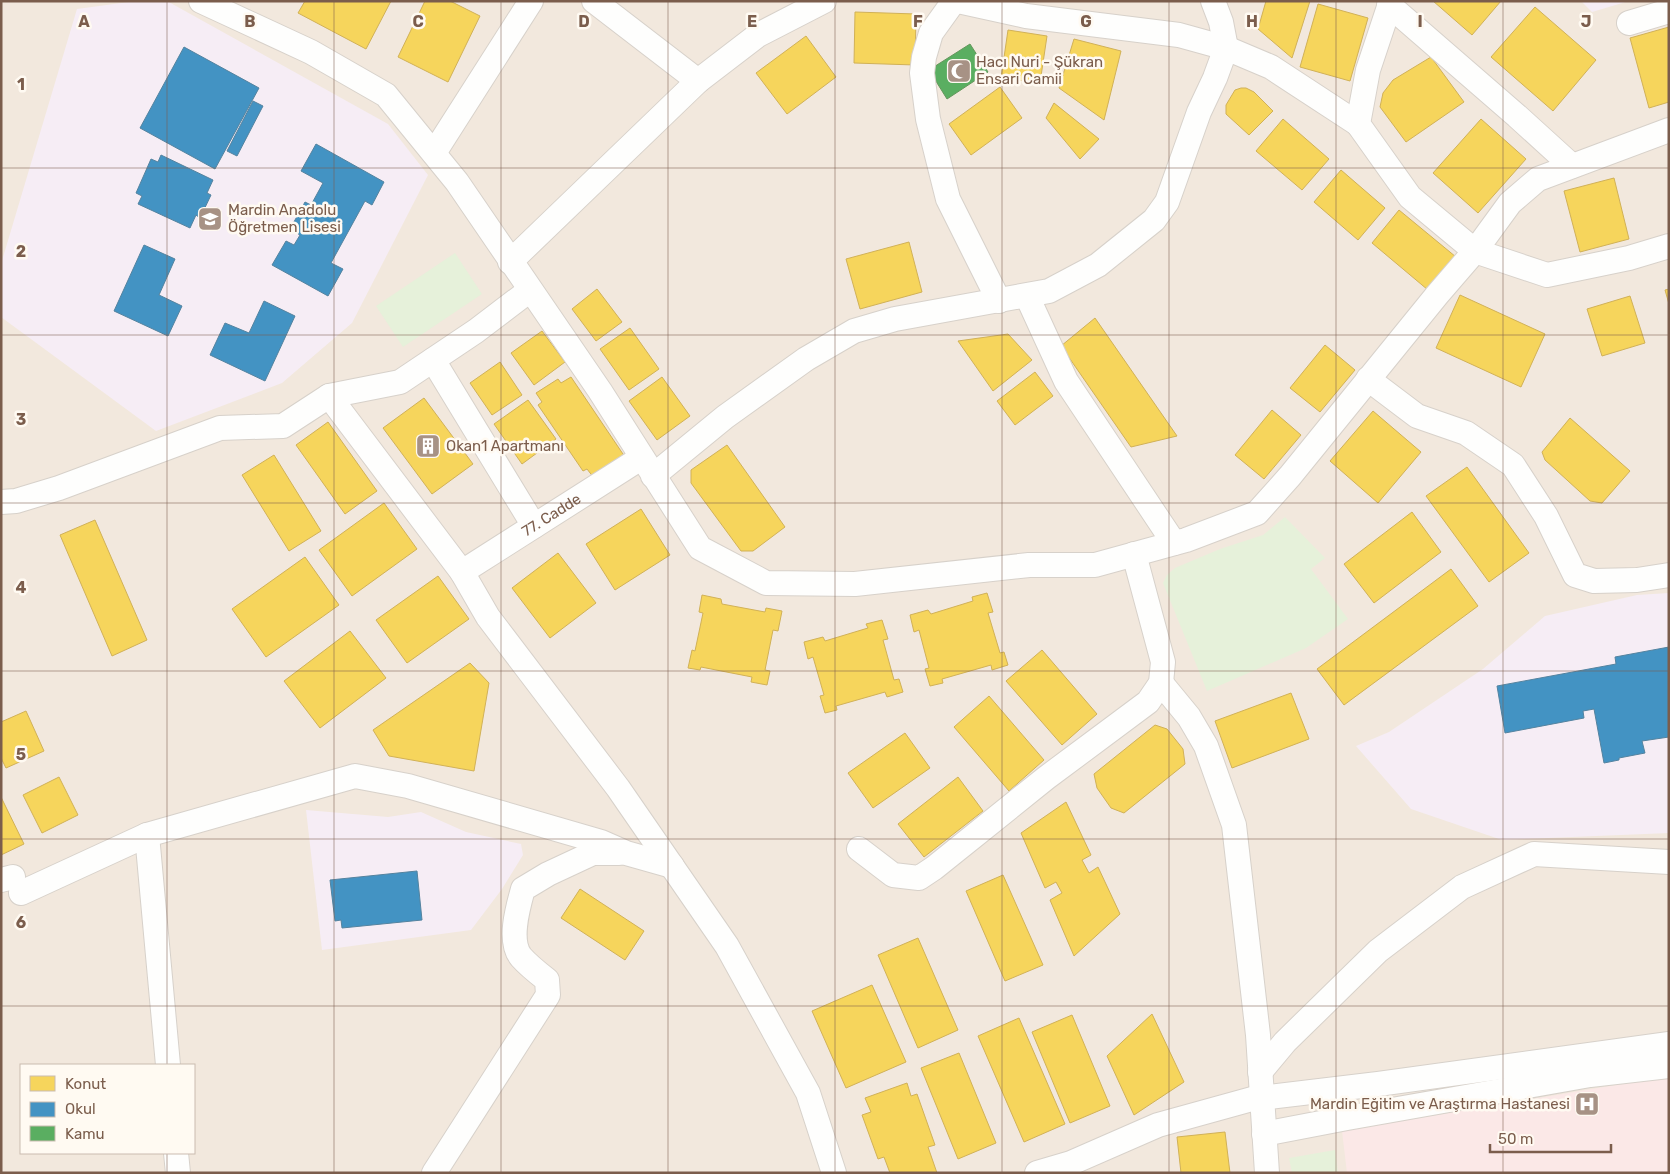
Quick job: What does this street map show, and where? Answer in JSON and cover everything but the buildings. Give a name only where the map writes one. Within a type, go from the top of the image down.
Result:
[{"type":"street","points":[[201,1],[310,52],[386,95],[457,182],[600,391],[700,548],[766,583],[855,584],[1029,565],[1095,565],[1174,543],[1257,513],[1290,476],[1475,251],[1510,203],[1538,179],[1669,130]]},
{"type":"street","points":[[434,154],[531,1]]},
{"type":"street","points":[[594,1],[698,81]]},
{"type":"street","points":[[510,262],[698,81],[758,35],[824,1]]},
{"type":"street","points":[[999,301],[948,199],[928,119],[922,73],[924,57],[931,33],[956,1],[1026,16],[1179,35],[1226,48],[1271,67],[1358,124],[1410,197],[1475,251],[1547,275],[1629,258],[1669,246]]},
{"type":"street","points":[[1213,1],[1221,22],[1226,48]]},
{"type":"street","points":[[1358,124],[1368,70],[1390,3],[1572,166]]},
{"type":"street","points":[[1629,23],[1669,11]]},
{"type":"street","name":"77. Cadde","points":[[462,572],[534,526],[647,467],[806,360],[854,331],[895,319],[1049,291],[1098,265],[1154,220],[1168,202],[1200,112],[1226,48]]},
{"type":"street","points":[[1,502],[16,501],[59,488],[220,428],[283,426],[329,396],[400,382],[476,331],[530,290]]},
{"type":"street","points":[[1027,296],[1066,381],[1174,543]]},
{"type":"street","points":[[433,360],[534,526]]},
{"type":"street","points":[[1368,379],[1417,416],[1466,433],[1513,465],[1546,516],[1576,575],[1594,581],[1637,580],[1669,575]]},
{"type":"street","points":[[329,396],[462,572],[488,618],[618,788],[727,946],[808,1093],[834,1173]]},
{"type":"street","points":[[859,850],[893,875],[919,878],[1046,778],[1148,702],[1161,682],[1164,662],[1134,554]]},
{"type":"street","points":[[1161,682],[1189,717],[1206,746],[1234,824],[1258,1035],[1267,1173]]},
{"type":"street","points":[[11,883],[147,835],[355,776],[408,786],[601,842],[672,866]]},
{"type":"street","points":[[147,835],[168,1064]]},
{"type":"street","points":[[434,1173],[548,995],[547,980],[520,955],[515,938],[517,913],[523,889],[548,874],[593,853],[626,852]]},
{"type":"street","points":[[1260,1072],[1285,1042],[1378,951],[1462,887],[1534,854],[1669,862]]},
{"type":"street","points":[[1037,1173],[1071,1162],[1158,1126],[1252,1099],[1658,1056]]},
{"type":"street","points":[[1264,1134],[1580,1077],[1658,1056]]},
{"type":"street","points":[[176,1154],[178,1173]]},
{"type":"shaded area","points":[[1,1],[1669,1],[1669,1173],[1,1173]]},
{"type":"shaded area","name":"Mardin Anadolu Öğretmen Lisesi","points":[[136,1],[167,1],[388,124],[428,175],[352,323],[282,383],[156,431],[1,317],[1,264],[77,9]]},
{"type":"shaded area","points":[[1581,1],[1629,1],[1592,12]]},
{"type":"shaded area","points":[[1669,593],[1669,833],[1502,840],[1411,809],[1356,746],[1389,732],[1483,669],[1545,616],[1637,595]]},
{"type":"shaded area","points":[[306,810],[388,817],[421,812],[466,832],[521,844],[523,855],[502,889],[471,930],[322,950]]},
{"type":"shaded area","name":"Mardin Eğitim ve Araştırma Hastanesi","points":[[1669,1076],[1669,1173],[1347,1173],[1342,1131]]},
{"type":"green space","points":[[455,253],[482,294],[403,347],[376,306]]},
{"type":"green space","points":[[1285,517],[1325,558],[1311,569],[1348,619],[1306,648],[1207,691],[1163,583],[1167,575],[1175,568],[1220,549],[1263,535]]},
{"type":"green space","points":[[1335,1150],[1338,1173],[1292,1173],[1289,1158]]},
{"type":"place","name":"Hacı Nuri - Şükran Ensari Camii","points":[[959,71]]},
{"type":"place","name":"Mardin Anadolu Öğretmen Lisesi","points":[[210,219]]},
{"type":"place","name":"Okan1 Apartmanı","points":[[428,446]]},
{"type":"place","name":"Mardin Eğitim ve Araştırma Hastanesi","points":[[1587,1104]]}]
